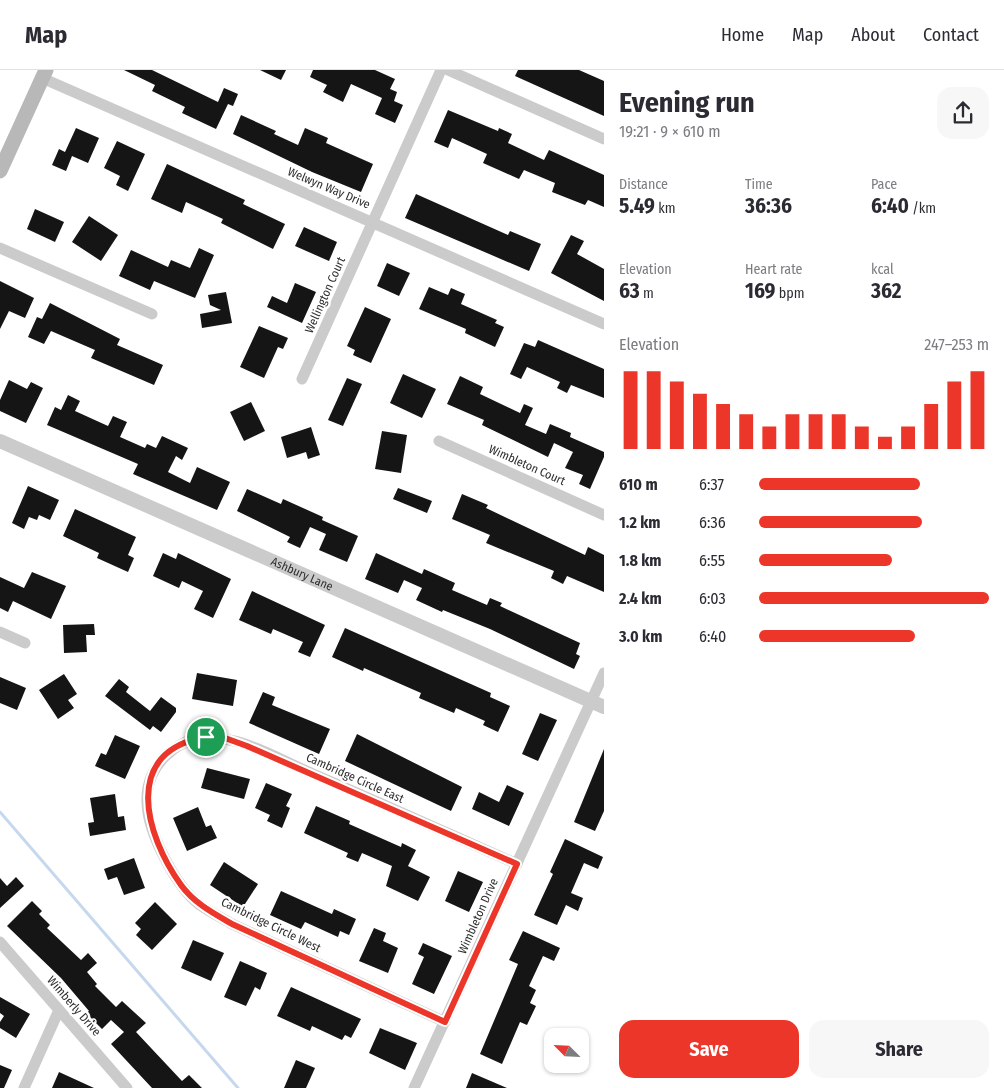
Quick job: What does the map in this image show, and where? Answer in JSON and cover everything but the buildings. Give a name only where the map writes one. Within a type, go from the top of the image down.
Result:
[{"type":"main road","points":[[0,171],[44,74]]},
{"type":"street","name":"Wellington Court","points":[[302,379],[441,70]]},
{"type":"street","points":[[448,70],[604,139]]},
{"type":"street","name":"Welwyn Way Drive","points":[[44,74],[604,324]]},
{"type":"street","points":[[0,248],[152,314]]},
{"type":"street","name":"Ashbury Lane","points":[[0,441],[598,704]]},
{"type":"street","name":"Wimbleton Court","points":[[439,441],[604,514]]},
{"type":"street","points":[[0,632],[25,643]]},
{"type":"street","name":"Wimbleton Drive","points":[[414,1088],[517,864],[598,704],[604,673]]},
{"type":"street","name":"Cambridge Circle East","points":[[178,745],[192,739],[206,737],[225,738],[517,864]]},
{"type":"street","name":"Cambridge Circle West","points":[[178,745],[163,758],[155,769],[149,781],[146,802],[149,818],[166,859],[182,886],[199,904],[232,924],[445,1022]]},
{"type":"street","name":"Wimberly Drive","points":[[0,942],[127,1088]]},
{"type":"street","points":[[24,1088],[59,1010]]},
{"type":"waterway","points":[[0,812],[238,1088]]},
{"type":"route","points":[[206,737],[225,738],[247,746],[517,864],[445,1022],[232,924],[199,904],[182,886],[166,859],[149,818],[146,802],[149,781],[163,758],[178,745],[192,739],[206,737]]}]
